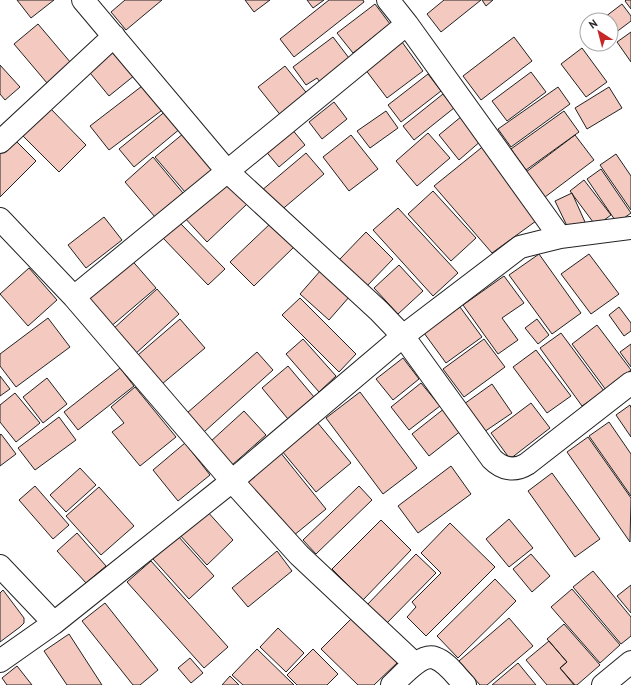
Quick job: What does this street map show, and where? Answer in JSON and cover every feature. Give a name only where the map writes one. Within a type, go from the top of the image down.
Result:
[{"type":"street","points":[[83,0],[227,171],[379,311],[403,336],[492,459],[502,467],[509,469],[522,467],[527,464],[631,383]]},
{"type":"street","points":[[388,0],[407,24],[560,237]]},
{"type":"street","points":[[74,297],[407,24]]},
{"type":"street","points":[[0,142],[114,36]]},
{"type":"street","points":[[0,219],[74,297],[232,480],[299,555],[415,664]]},
{"type":"street","points":[[0,661],[54,623],[232,480],[403,336],[520,247],[560,237],[631,228]]},
{"type":"street","points":[[0,566],[54,623]]},
{"type":"street","points":[[392,685],[415,664],[427,658],[435,658],[445,664],[465,685]]},
{"type":"street","points":[[603,685],[631,662]]},
{"type":"building","points":[[17,0],[54,0],[31,18]]},
{"type":"building","points":[[125,0],[162,0],[126,30],[111,12]]},
{"type":"building","points":[[245,0],[270,0],[254,12]]},
{"type":"building","points":[[307,0],[324,0],[313,8]]},
{"type":"building","points":[[329,0],[363,0],[364,2],[294,57],[280,39]]},
{"type":"building","points":[[444,0],[481,0],[441,32],[427,14]]},
{"type":"building","points":[[482,0],[493,0],[486,6]]},
{"type":"building","points":[[631,0],[631,9],[625,1]]},
{"type":"building","points":[[375,4],[390,24],[353,53],[337,33]]},
{"type":"building","points":[[622,4],[631,16],[631,21],[619,30],[619,12],[612,12]]},
{"type":"building","points":[[38,24],[71,63],[47,83],[14,44]]},
{"type":"building","points":[[631,32],[631,62],[619,45],[619,41]]},
{"type":"building","points":[[333,37],[352,62],[322,85],[317,78],[306,85],[293,67]]},
{"type":"building","points":[[514,37],[532,61],[481,100],[463,76]]},
{"type":"building","points":[[402,42],[423,71],[387,98],[365,69]]},
{"type":"building","points":[[113,47],[135,75],[109,96],[86,68]]},
{"type":"building","points":[[579,50],[579,52],[585,52],[607,82],[586,97],[561,64]]},
{"type":"building","points":[[0,65],[20,87],[5,100],[0,94]]},
{"type":"building","points":[[285,66],[309,96],[282,117],[258,87]]},
{"type":"building","points":[[531,72],[546,92],[507,121],[492,101]]},
{"type":"building","points":[[428,74],[441,91],[401,122],[388,105]]},
{"type":"building","points":[[146,83],[165,108],[109,150],[90,126]]},
{"type":"building","points":[[558,87],[570,104],[511,147],[498,129]]},
{"type":"building","points":[[609,87],[622,108],[587,129],[575,108]]},
{"type":"building","points":[[443,94],[454,108],[414,140],[403,126]]},
{"type":"building","points":[[334,102],[347,119],[322,139],[309,122]]},
{"type":"building","points":[[49,107],[86,145],[59,172],[21,134]]},
{"type":"building","points":[[167,110],[181,128],[134,167],[119,149]]},
{"type":"building","points":[[386,111],[398,128],[370,148],[357,131]]},
{"type":"building","points":[[564,111],[579,132],[526,170],[511,149]]},
{"type":"building","points":[[462,116],[482,140],[459,160],[439,135]]},
{"type":"building","points":[[291,128],[305,145],[279,167],[264,149]]},
{"type":"building","points":[[184,133],[214,168],[185,192],[155,157]]},
{"type":"building","points":[[428,133],[450,158],[417,186],[396,161]]},
{"type":"building","points":[[351,135],[378,169],[349,191],[323,157]]},
{"type":"building","points":[[575,135],[594,160],[545,197],[526,172]]},
{"type":"building","points":[[13,138],[36,161],[0,197],[0,151]]},
{"type":"building","points":[[486,144],[536,221],[492,253],[434,186]]},
{"type":"building","points":[[306,153],[324,174],[279,212],[261,191]]},
{"type":"building","points":[[616,154],[631,176],[631,210],[600,165]]},
{"type":"building","points":[[153,157],[183,193],[155,217],[125,182]]},
{"type":"building","points":[[601,169],[631,213],[617,223],[587,179]]},
{"type":"building","points":[[223,179],[247,204],[207,242],[183,216]]},
{"type":"building","points":[[584,180],[611,215],[596,226],[570,191]]},
{"type":"building","points":[[433,191],[476,238],[451,261],[408,214]]},
{"type":"building","points":[[572,193],[585,222],[569,230],[555,201]]},
{"type":"building","points":[[398,208],[458,273],[433,296],[373,230]]},
{"type":"building","points":[[104,217],[122,240],[86,268],[68,245]]},
{"type":"building","points":[[272,222],[295,246],[254,286],[230,262]]},
{"type":"building","points":[[180,223],[225,269],[208,285],[163,238]]},
{"type":"building","points":[[366,232],[393,259],[366,287],[339,260]]},
{"type":"building","points":[[539,254],[581,313],[552,334],[509,275]]},
{"type":"building","points":[[589,254],[619,294],[591,314],[561,274]]},
{"type":"building","points":[[129,257],[156,288],[109,328],[83,297]]},
{"type":"building","points":[[399,265],[423,291],[398,314],[374,288]]},
{"type":"building","points":[[29,268],[57,300],[28,326],[0,294]]},
{"type":"building","points":[[321,270],[350,296],[329,320],[300,294]]},
{"type":"building","points":[[504,276],[524,303],[502,318],[518,340],[498,354],[463,305]]},
{"type":"building","points":[[157,289],[179,314],[134,355],[112,330]]},
{"type":"building","points":[[300,298],[356,354],[339,372],[282,315]]},
{"type":"building","points":[[460,307],[482,337],[446,363],[424,333]]},
{"type":"building","points":[[619,307],[631,323],[631,331],[624,336],[609,315]]},
{"type":"building","points":[[48,318],[70,347],[16,387],[0,366],[0,354]]},
{"type":"building","points":[[180,319],[205,348],[162,384],[138,355]]},
{"type":"building","points":[[537,319],[549,335],[538,344],[525,328]]},
{"type":"building","points":[[597,325],[631,370],[606,390],[572,344]]},
{"type":"building","points":[[561,333],[604,391],[582,406],[540,348]]},
{"type":"building","points":[[303,339],[336,376],[319,392],[286,354]]},
{"type":"building","points":[[484,339],[505,367],[464,397],[443,369]]},
{"type":"building","points":[[631,344],[631,367],[620,352]]},
{"type":"building","points":[[536,350],[571,396],[547,413],[513,367]]},
{"type":"building","points":[[257,352],[273,370],[204,432],[187,413]]},
{"type":"building","points":[[403,358],[419,379],[393,400],[376,379]]},
{"type":"building","points":[[288,366],[314,397],[288,419],[262,388]]},
{"type":"building","points":[[120,368],[134,386],[78,430],[64,412]]},
{"type":"building","points":[[0,376],[10,389],[0,396]]},
{"type":"building","points":[[47,378],[67,404],[43,423],[23,397]]},
{"type":"building","points":[[421,383],[440,406],[409,430],[391,407]]},
{"type":"building","points":[[492,384],[512,413],[484,432],[464,404]]},
{"type":"building","points":[[135,387],[176,437],[140,466],[112,432],[124,423],[111,407]]},
{"type":"building","points":[[360,392],[417,468],[383,494],[326,418]]},
{"type":"building","points":[[15,393],[40,423],[16,442],[0,422],[0,405]]},
{"type":"building","points":[[531,403],[550,428],[510,459],[491,433]]},
{"type":"building","points":[[630,405],[631,408],[631,437],[616,415]]},
{"type":"building","points":[[445,408],[462,430],[429,456],[412,434]]},
{"type":"building","points":[[244,411],[266,435],[231,466],[210,442]]},
{"type":"building","points":[[59,417],[76,440],[35,470],[18,448]]},
{"type":"building","points":[[317,422],[351,463],[316,492],[282,451]]},
{"type":"building","points":[[609,422],[631,454],[631,496],[589,436]]},
{"type":"building","points":[[1,434],[16,454],[0,466],[0,435]]},
{"type":"building","points":[[588,437],[631,498],[630,542],[567,452]]},
{"type":"building","points":[[185,443],[210,475],[178,501],[153,470]]},
{"type":"building","points":[[280,452],[326,509],[293,536],[246,480]]},
{"type":"building","points":[[451,466],[471,494],[418,533],[398,506]]},
{"type":"building","points":[[80,468],[96,485],[66,512],[50,495]]},
{"type":"building","points":[[552,473],[600,539],[575,557],[528,491]]},
{"type":"building","points":[[35,486],[69,525],[53,539],[19,500]]},
{"type":"building","points":[[359,486],[372,500],[316,554],[303,540]]},
{"type":"building","points":[[99,487],[134,526],[101,555],[66,516]]},
{"type":"building","points":[[206,510],[233,540],[207,565],[179,534]]},
{"type":"building","points":[[509,519],[533,548],[509,567],[486,539]]},
{"type":"building","points":[[381,520],[411,550],[363,600],[332,569]]},
{"type":"building","points":[[450,523],[495,567],[426,636],[407,617],[416,607],[412,602],[441,573],[421,553]]},
{"type":"building","points":[[77,533],[106,566],[86,583],[57,551]]},
{"type":"building","points":[[178,536],[214,576],[189,599],[153,559]]},
{"type":"building","points":[[277,551],[292,571],[248,607],[232,588]]},
{"type":"building","points":[[416,554],[436,573],[385,625],[366,606]]},
{"type":"building","points":[[531,554],[550,576],[532,592],[513,569]]},
{"type":"building","points":[[151,561],[228,647],[204,668],[127,582]]},
{"type":"building","points":[[593,571],[631,617],[631,636],[621,644],[573,587]]},
{"type":"building","points":[[495,579],[516,601],[458,658],[437,636]]},
{"type":"building","points":[[631,585],[631,613],[617,596]]},
{"type":"building","points":[[572,589],[620,645],[600,663],[551,607]]},
{"type":"building","points":[[3,590],[24,618],[24,623],[0,642],[0,593]]},
{"type":"building","points":[[105,603],[158,670],[140,685],[133,685],[82,621]]},
{"type":"building","points":[[353,617],[398,662],[374,685],[358,685],[321,649]]},
{"type":"building","points":[[509,618],[533,646],[487,685],[480,685],[459,661]]},
{"type":"building","points":[[564,624],[600,665],[577,685],[575,685],[560,668],[567,662],[547,639]]},
{"type":"building","points":[[278,628],[304,653],[286,672],[260,647]]},
{"type":"building","points":[[69,634],[102,685],[67,685],[44,651]]},
{"type":"building","points":[[549,641],[567,662],[560,668],[574,685],[547,685],[526,660]]},
{"type":"building","points":[[257,649],[294,685],[243,685],[232,675]]},
{"type":"building","points":[[313,649],[338,674],[327,685],[297,685],[287,675]]},
{"type":"building","points":[[190,658],[203,673],[191,683],[178,668]]},
{"type":"building","points":[[518,663],[536,685],[492,685]]},
{"type":"building","points":[[17,666],[32,685],[7,685],[2,678]]},
{"type":"building","points":[[230,676],[239,685],[222,685]]}]
